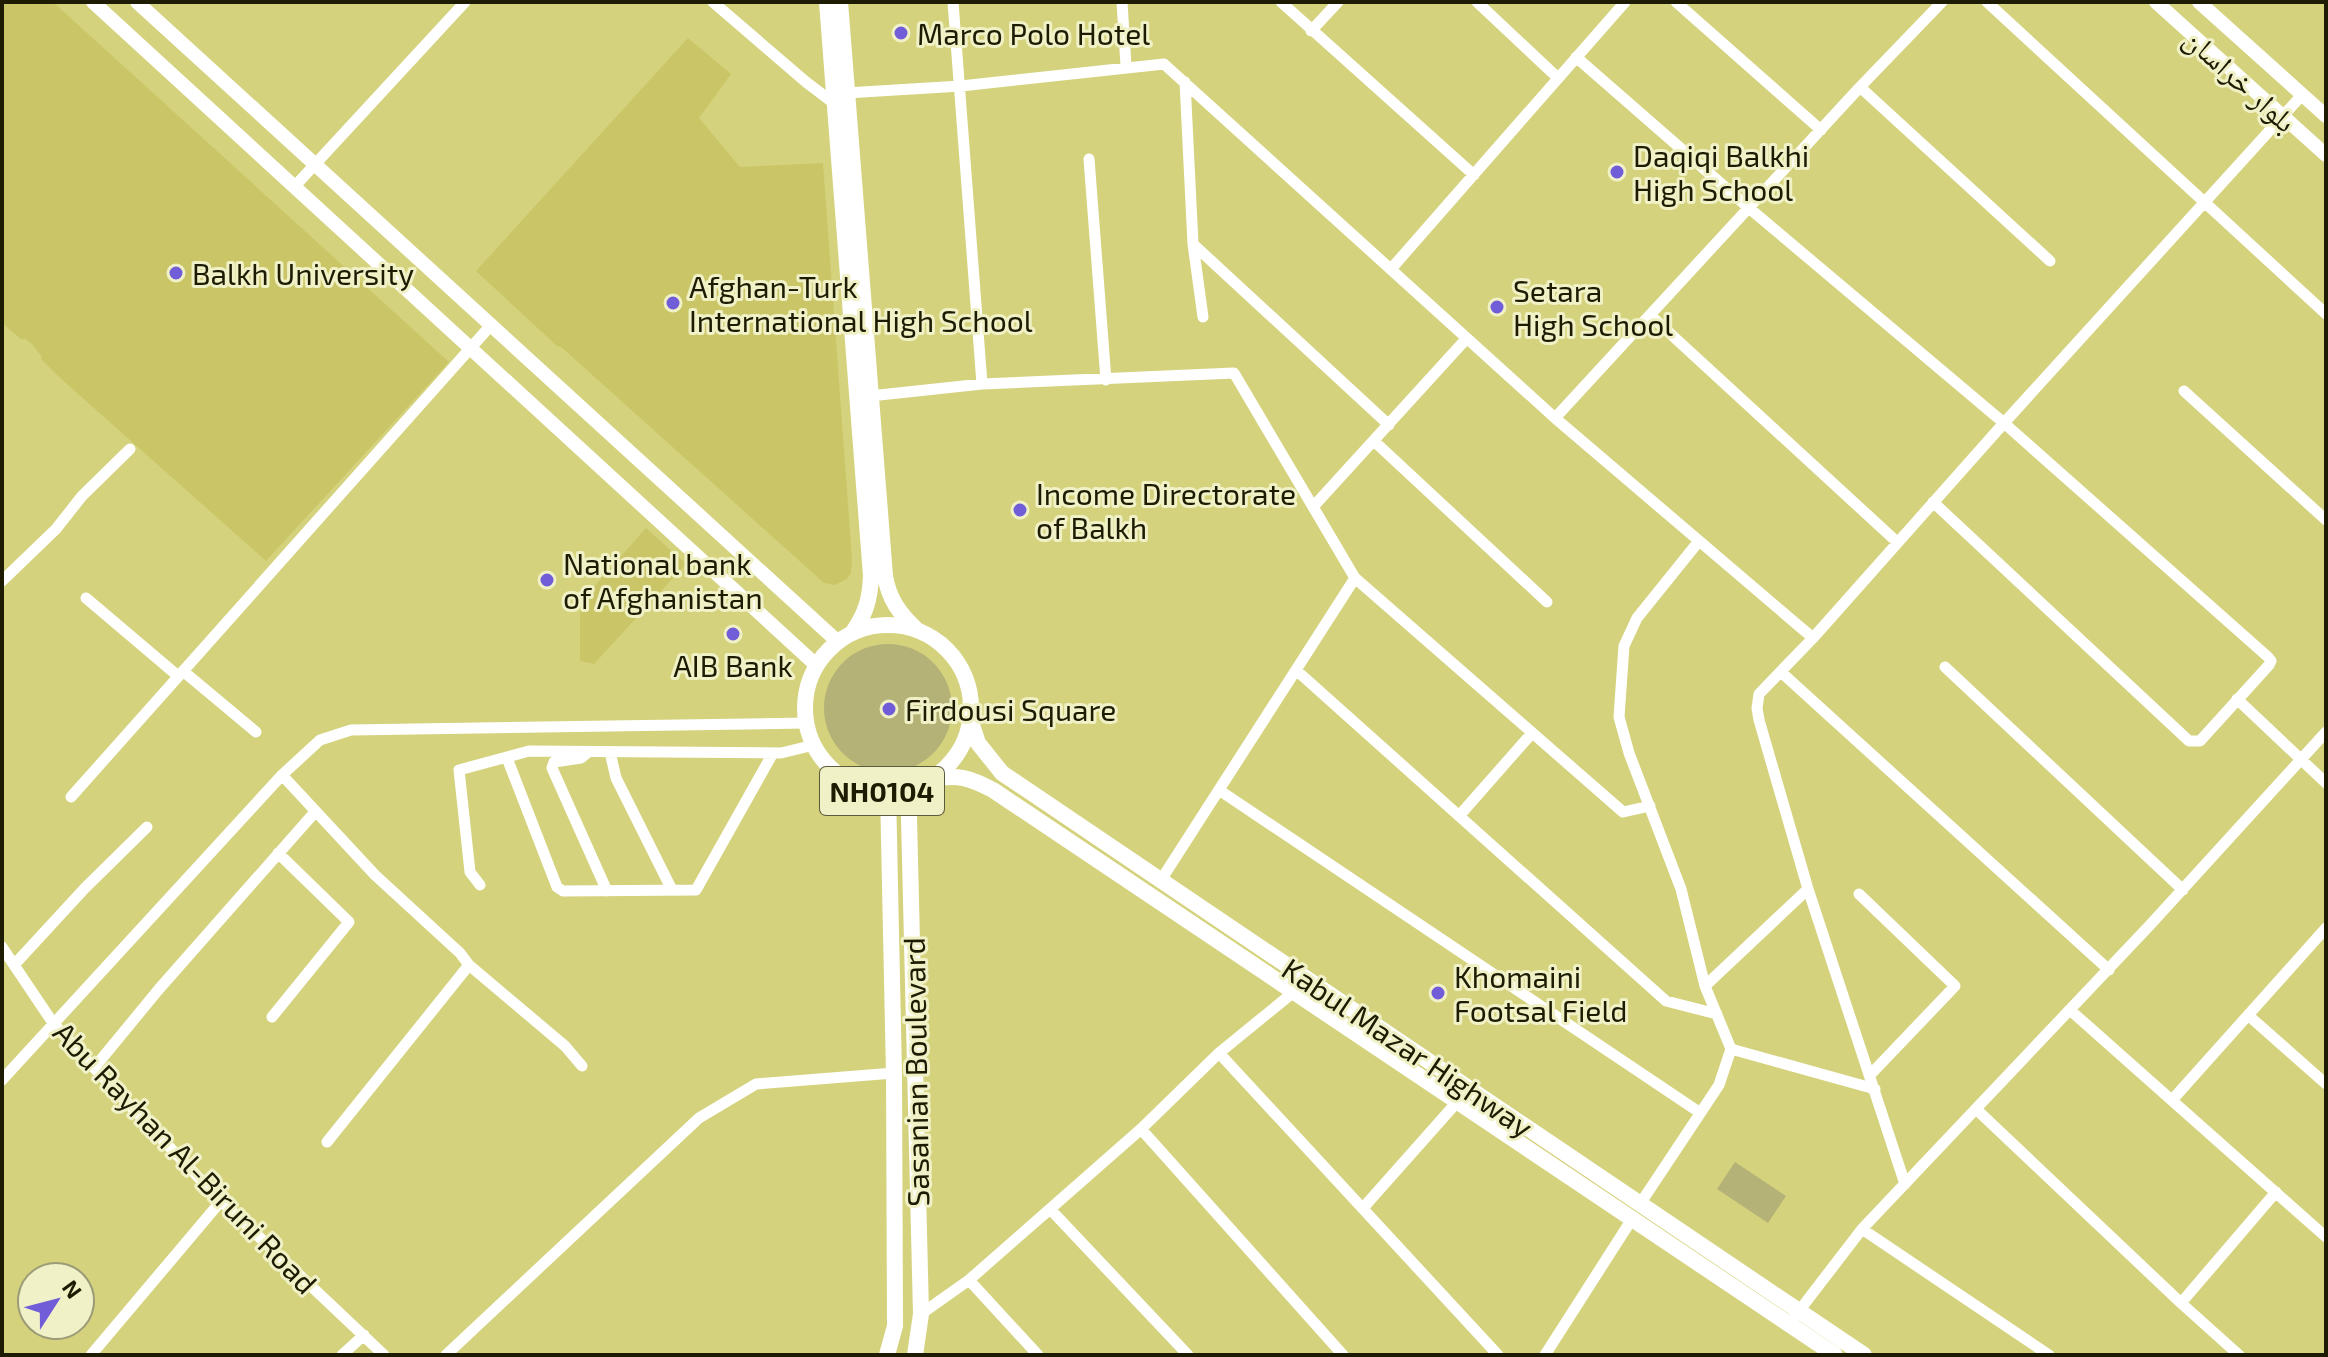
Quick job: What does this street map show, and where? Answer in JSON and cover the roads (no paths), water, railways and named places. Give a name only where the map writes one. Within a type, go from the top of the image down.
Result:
[{"type":"highway","name":"NH0104","points":[[827,2],[841,98],[870,396],[870,598],[853,632]]},
{"type":"highway","name":"NH0104","points":[[840,2],[841,98],[872,495],[888,594],[899,613],[916,629],[937,640],[954,656],[965,676],[971,699],[971,722],[963,745],[950,764],[932,779],[911,788],[888,791],[870,789],[845,778],[824,761],[806,723],[806,693],[816,665],[837,641],[853,632],[884,625],[916,629]]},
{"type":"highway","name":"Kabul Mazar Highway","points":[[971,722],[978,743],[1002,773],[1794,1318],[1864,1355]]},
{"type":"highway","name":"Kabul Mazar Highway","points":[[932,779],[952,775],[972,779],[993,790],[1458,1101],[1636,1211]]},
{"type":"highway","name":"Sasanian Boulevard","points":[[911,788],[909,818],[921,1314],[915,1355]]},
{"type":"highway","name":"Sasanian Boulevard","points":[[887,1355],[895,1326],[888,791]]},
{"type":"highway","name":"Kabul Mazar Highway","points":[[1794,1318],[1835,1355]]},
{"type":"main road","points":[[93,2],[110,7],[295,186],[816,665]]},
{"type":"main road","points":[[137,2],[837,641]]},
{"type":"main road","name":"بلوار خراسان","points":[[2156,2],[2326,155]]},
{"type":"main road","name":"بلوار خراسان","points":[[2199,2],[2326,116]]},
{"type":"street","points":[[295,186],[465,2]]},
{"type":"street","points":[[713,2],[806,82],[841,98],[1164,64],[1555,418],[1813,638]]},
{"type":"street","points":[[953,2],[982,384]]},
{"type":"street","points":[[1122,2],[1126,66]]},
{"type":"street","points":[[1281,2],[1474,175]]},
{"type":"street","points":[[1311,31],[1338,2]]},
{"type":"street","points":[[1477,2],[1558,78]]},
{"type":"street","points":[[1391,269],[1625,2]]},
{"type":"street","points":[[1676,2],[1821,130]]},
{"type":"street","points":[[1555,418],[1942,2]]},
{"type":"street","points":[[1987,2],[2326,314]]},
{"type":"street","points":[[1576,57],[2004,423],[2271,661],[2200,741],[2189,741],[1933,502]]},
{"type":"street","points":[[1185,82],[1193,244],[1203,317]]},
{"type":"street","points":[[1860,87],[2050,261]]},
{"type":"street","points":[[1905,1184],[1808,889],[1757,708],[1759,694],[2302,95]]},
{"type":"street","points":[[1089,159],[1106,380]]},
{"type":"street","points":[[1193,244],[1389,425]]},
{"type":"street","points":[[1650,315],[1897,542]]},
{"type":"street","points":[[71,797],[492,324]]},
{"type":"street","points":[[1313,507],[1467,338]]},
{"type":"street","points":[[870,396],[982,384],[1234,373],[1355,578],[1623,812],[1650,806]]},
{"type":"street","points":[[2184,391],[2326,520]]},
{"type":"street","points":[[1375,442],[1547,602]]},
{"type":"street","points":[[2,581],[56,529],[82,496],[130,449]]},
{"type":"street","points":[[1545,1355],[1719,1085],[1731,1049],[1705,986],[1681,889],[1629,753],[1619,717],[1624,646],[1637,618],[1699,541]]},
{"type":"street","points":[[1161,880],[1355,578]]},
{"type":"street","points":[[86,598],[256,732]]},
{"type":"street","points":[[1945,667],[2183,890]]},
{"type":"street","points":[[1296,670],[1666,1001],[1717,1014]]},
{"type":"street","points":[[1781,672],[2109,970]]},
{"type":"street","points":[[2237,699],[2326,783]]},
{"type":"street","points":[[2,1080],[282,775],[320,740],[351,730],[806,723]]},
{"type":"street","points":[[1794,1318],[1862,1229],[2109,970],[2326,732]]},
{"type":"street","points":[[1459,816],[1532,733]]},
{"type":"street","points":[[480,885],[470,872],[459,770],[529,751],[773,753],[814,745]]},
{"type":"street","points":[[589,752],[581,758],[554,762],[552,768],[607,891]]},
{"type":"street","points":[[610,752],[616,778],[672,890]]},
{"type":"street","points":[[507,758],[557,887],[563,891],[696,890],[773,753]]},
{"type":"street","points":[[282,775],[375,875],[460,953],[469,965],[565,1046],[582,1066]]},
{"type":"street","points":[[1219,790],[1699,1112]]},
{"type":"street","points":[[94,1068],[315,812]]},
{"type":"street","points":[[14,965],[147,827]]},
{"type":"street","points":[[272,1017],[349,922],[278,853]]},
{"type":"street","points":[[1705,986],[1808,889]]},
{"type":"street","points":[[1859,894],[1955,986],[1871,1074]]},
{"type":"street","points":[[2173,1099],[2326,929]]},
{"type":"street","name":"Abu Rayhan Al-Biruni Road","points":[[2,947],[53,1023],[94,1068],[221,1201],[384,1355]]},
{"type":"street","points":[[327,1142],[469,965]]},
{"type":"street","points":[[921,1314],[969,1280],[1141,1129],[1219,1053],[1295,991]]},
{"type":"street","points":[[2070,1010],[2326,1237]]},
{"type":"street","points":[[2249,1016],[2326,1084]]},
{"type":"street","points":[[1731,1049],[1875,1089]]},
{"type":"street","points":[[1219,1053],[1498,1355]]},
{"type":"street","points":[[446,1355],[699,1118],[756,1084],[894,1073]]},
{"type":"street","points":[[1363,1208],[1458,1101]]},
{"type":"street","points":[[1976,1109],[2239,1355]]},
{"type":"street","points":[[1141,1129],[1343,1355]]},
{"type":"street","points":[[2181,1303],[2276,1192]]},
{"type":"street","points":[[91,1355],[221,1201]]},
{"type":"street","points":[[1050,1209],[1188,1355]]},
{"type":"street","points":[[1862,1229],[2049,1355]]},
{"type":"street","points":[[969,1280],[1038,1355]]},
{"type":"street","points":[[342,1355],[364,1335]]},
{"type":"place","name":"Marco Polo Hotel","points":[[901,33]]},
{"type":"place","name":"Daqiqi Balkhi High School","points":[[1617,172]]},
{"type":"place","name":"Balkh University","points":[[176,273]]},
{"type":"place","name":"Afghan-Turk International High School","points":[[673,303]]},
{"type":"place","name":"Setara High School","points":[[1497,307]]},
{"type":"place","name":"Income Directorate of Balkh","points":[[1020,510]]},
{"type":"place","name":"National bank of Afghanistan","points":[[547,580]]},
{"type":"place","name":"AIB Bank","points":[[733,634]]},
{"type":"place","name":"Firdousi Square","points":[[889,709]]},
{"type":"place","name":"Khomaini Footsal Field","points":[[1438,993]]}]
